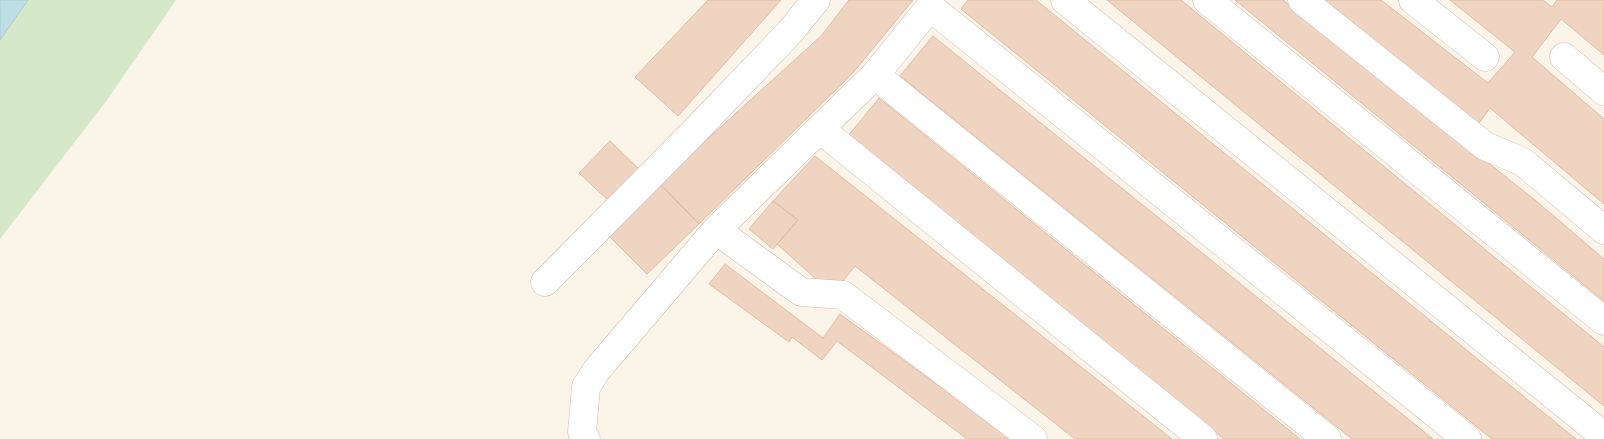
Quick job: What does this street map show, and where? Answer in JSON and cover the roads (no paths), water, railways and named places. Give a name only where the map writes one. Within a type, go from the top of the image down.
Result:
[{"type":"lane","points":[[545,282],[790,32],[816,0]]},
{"type":"lane","points":[[1065,0],[1604,436]]},
{"type":"lane","points":[[1207,0],[1604,321]]},
{"type":"lane","points":[[1302,0],[1485,146],[1524,162],[1604,230]]},
{"type":"lane","points":[[1413,0],[1485,58]]},
{"type":"lane","points":[[586,439],[582,432],[586,387],[596,371],[716,230],[821,130],[875,75],[932,4],[1466,439]]},
{"type":"lane","points":[[1564,57],[1604,91]]},
{"type":"lane","points":[[875,75],[1327,439]]},
{"type":"lane","points":[[821,130],[1203,439]]},
{"type":"lane","points":[[716,230],[801,292],[843,295],[1033,439]]},
{"type":"water","points":[[0,0],[28,0],[0,40]]}]
